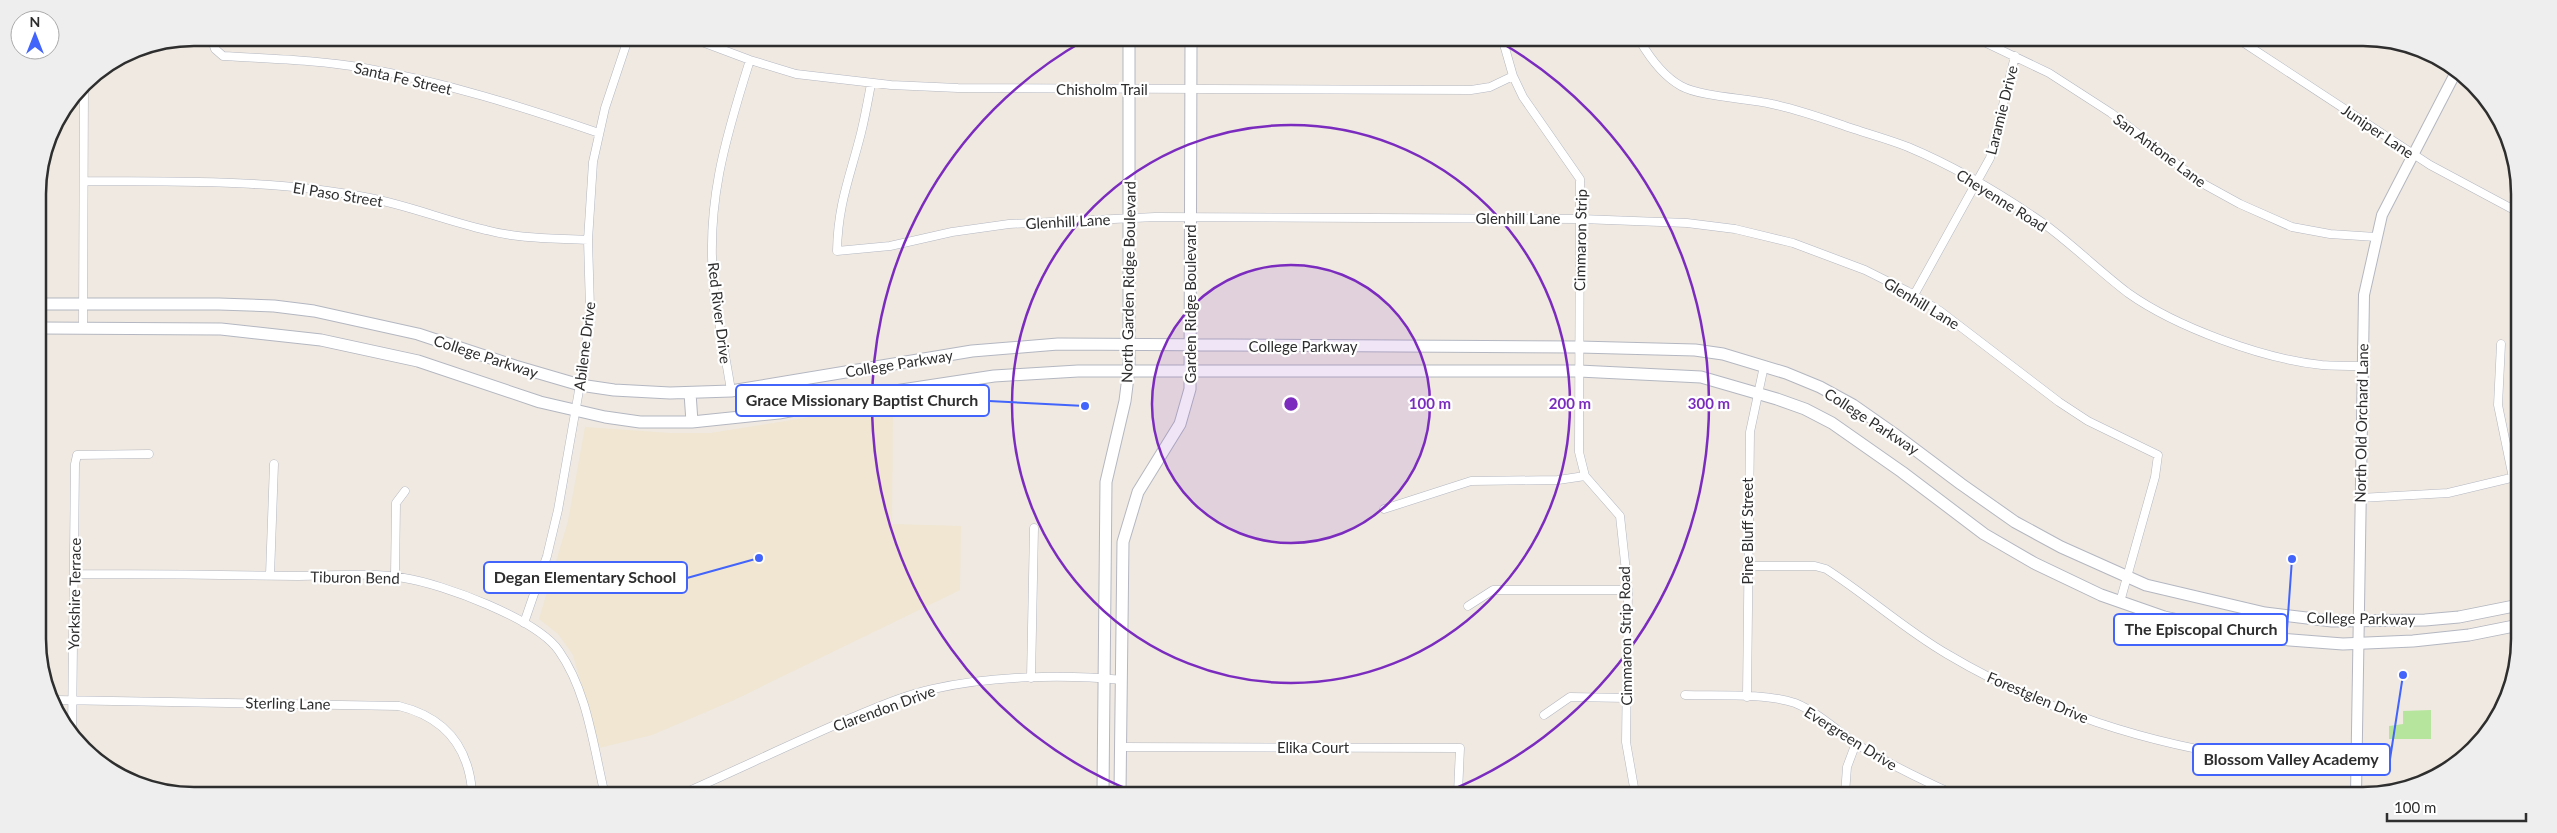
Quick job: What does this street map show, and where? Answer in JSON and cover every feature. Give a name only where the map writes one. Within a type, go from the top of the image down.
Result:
[{"type":"main road","name":"North Garden Ridge Boulevard","points":[[1103,787],[1106,482],[1124,401],[1128,369],[1129,47]]},
{"type":"main road","name":"Garden Ridge Boulevard","points":[[1120,787],[1123,542],[1138,492],[1180,424],[1190,390],[1191,47]]},
{"type":"main road","name":"College Parkway","points":[[47,304],[219,304],[274,306],[314,311],[418,334],[580,385],[614,390],[690,393],[731,391],[972,351],[1058,344],[1578,347],[1695,350],[1724,354],[1764,366],[1820,387],[1853,405],[2015,522],[2127,578],[2184,596],[2265,613],[2332,621],[2459,617],[2511,607]]},
{"type":"main road","name":"College Parkway","points":[[47,328],[221,329],[321,340],[418,361],[518,396],[604,417],[640,422],[692,422],[779,413],[895,391],[994,376],[1128,369],[1579,371],[1701,377],[1805,409],[1832,423],[1902,472],[1972,527],[2034,563],[2120,602],[2178,621],[2265,638],[2358,643],[2413,642],[2469,635],[2511,627]]},
{"type":"main road","points":[[690,393],[692,422]]},
{"type":"street","name":"Cimmaron Strip","points":[[1505,46],[1513,76],[1538,121],[1580,179],[1579,371]]},
{"type":"street","name":"Cheyenne Road","points":[[1643,46],[1651,59],[1670,79],[1682,87],[1815,114],[1907,147],[1977,182],[2044,224],[2130,294],[2180,322],[2227,342],[2274,356],[2321,365],[2362,366]]},
{"type":"street","name":"San Antone Lane","points":[[1993,46],[2049,73],[2111,113],[2200,182],[2240,204],[2292,227],[2330,234],[2376,237]]},
{"type":"street","name":"Juniper Lane","points":[[2250,46],[2413,155],[2511,208]]},
{"type":"street","name":"Santa Fe Street","points":[[214,47],[223,56],[331,64],[395,74],[530,110],[599,133]]},
{"type":"street","name":"Abilene Drive","points":[[524,623],[547,556],[558,510],[580,385],[590,308],[588,240],[593,162],[604,108],[625,47]]},
{"type":"street","name":"Chisholm Trail","points":[[715,47],[796,74],[871,84],[958,88],[1470,90],[1490,87],[1513,76]]},
{"type":"street","name":"Laramie Drive","points":[[1914,295],[1977,182],[1994,147],[2015,56]]},
{"type":"street","name":"Red River Drive","points":[[731,391],[714,288],[712,223],[720,158],[750,60]]},
{"type":"street","name":"North Old Orchard Lane","points":[[2356,786],[2364,295],[2382,215],[2453,77]]},
{"type":"street","name":"Glenhill Lane","points":[[871,84],[861,133],[839,213],[838,250],[890,246],[952,232],[1009,224],[1129,218],[1190,216],[1581,219],[1687,223],[1764,235],[1793,243],[1866,270],[1940,311],[2081,416],[2158,455],[2155,477],[2120,602]]},
{"type":"street","points":[[83,328],[84,96]]},
{"type":"street","name":"El Paso Street","points":[[84,181],[240,182],[324,190],[404,206],[486,230],[521,237],[588,240]]},
{"type":"street","points":[[2501,344],[2498,405],[2511,464]]},
{"type":"street","name":"Pine Bluff Street","points":[[1747,697],[1750,432],[1764,366]]},
{"type":"street","name":"Cimmaron Strip Road","points":[[1579,371],[1579,452],[1585,476],[1620,516],[1628,590],[1626,742],[1634,786]]},
{"type":"street","name":"Yorkshire Terrace","points":[[72,723],[77,455],[149,454]]},
{"type":"street","points":[[270,576],[274,464]]},
{"type":"street","points":[[1384,509],[1471,481],[1558,480],[1585,476]]},
{"type":"street","points":[[2360,498],[2448,493],[2511,478]]},
{"type":"street","points":[[396,576],[396,503],[406,491]]},
{"type":"street","points":[[1031,678],[1034,528]]},
{"type":"street","name":"Forestglen Drive","points":[[1747,566],[1815,566],[1826,569],[1915,634],[1996,682],[2134,734],[2217,753],[2260,759],[2356,765]]},
{"type":"street","name":"Tiburon Bend","points":[[74,574],[396,576],[450,590],[524,623],[550,640],[569,668],[588,718],[603,787]]},
{"type":"street","points":[[1468,606],[1493,590],[1628,590]]},
{"type":"street","name":"Clarendon Drive","points":[[698,787],[820,731],[888,703],[931,689],[1031,678],[1104,678],[1122,680]]},
{"type":"street","name":"Evergreen Drive","points":[[1685,695],[1747,697],[1794,703],[1813,712],[1856,743],[1935,786]]},
{"type":"street","points":[[1544,714],[1570,697],[1626,698]]},
{"type":"street","name":"Sterling Lane","points":[[60,700],[399,706],[412,709],[437,723],[456,740],[468,763],[471,787]]},
{"type":"street","points":[[1846,786],[1847,767],[1856,743]]},
{"type":"street","name":"Elika Court","points":[[1121,747],[1460,748],[1458,786]]},
{"type":"shaded area","points":[[893,404],[892,524],[961,526],[960,590],[734,700],[652,735],[599,748],[573,655],[558,634],[539,619],[568,521],[585,427],[670,433],[710,433]]},
{"type":"green space","points":[[2431,710],[2431,739],[2389,739],[2389,726],[2403,724],[2403,711]]},
{"type":"place","name":"Grace Missionary Baptist Church","points":[[1085,406]]},
{"type":"place","name":"Degan Elementary School","points":[[759,558]]},
{"type":"place","name":"The Episcopal Church","points":[[2292,559]]},
{"type":"place","name":"Blossom Valley Academy","points":[[2403,675]]}]
